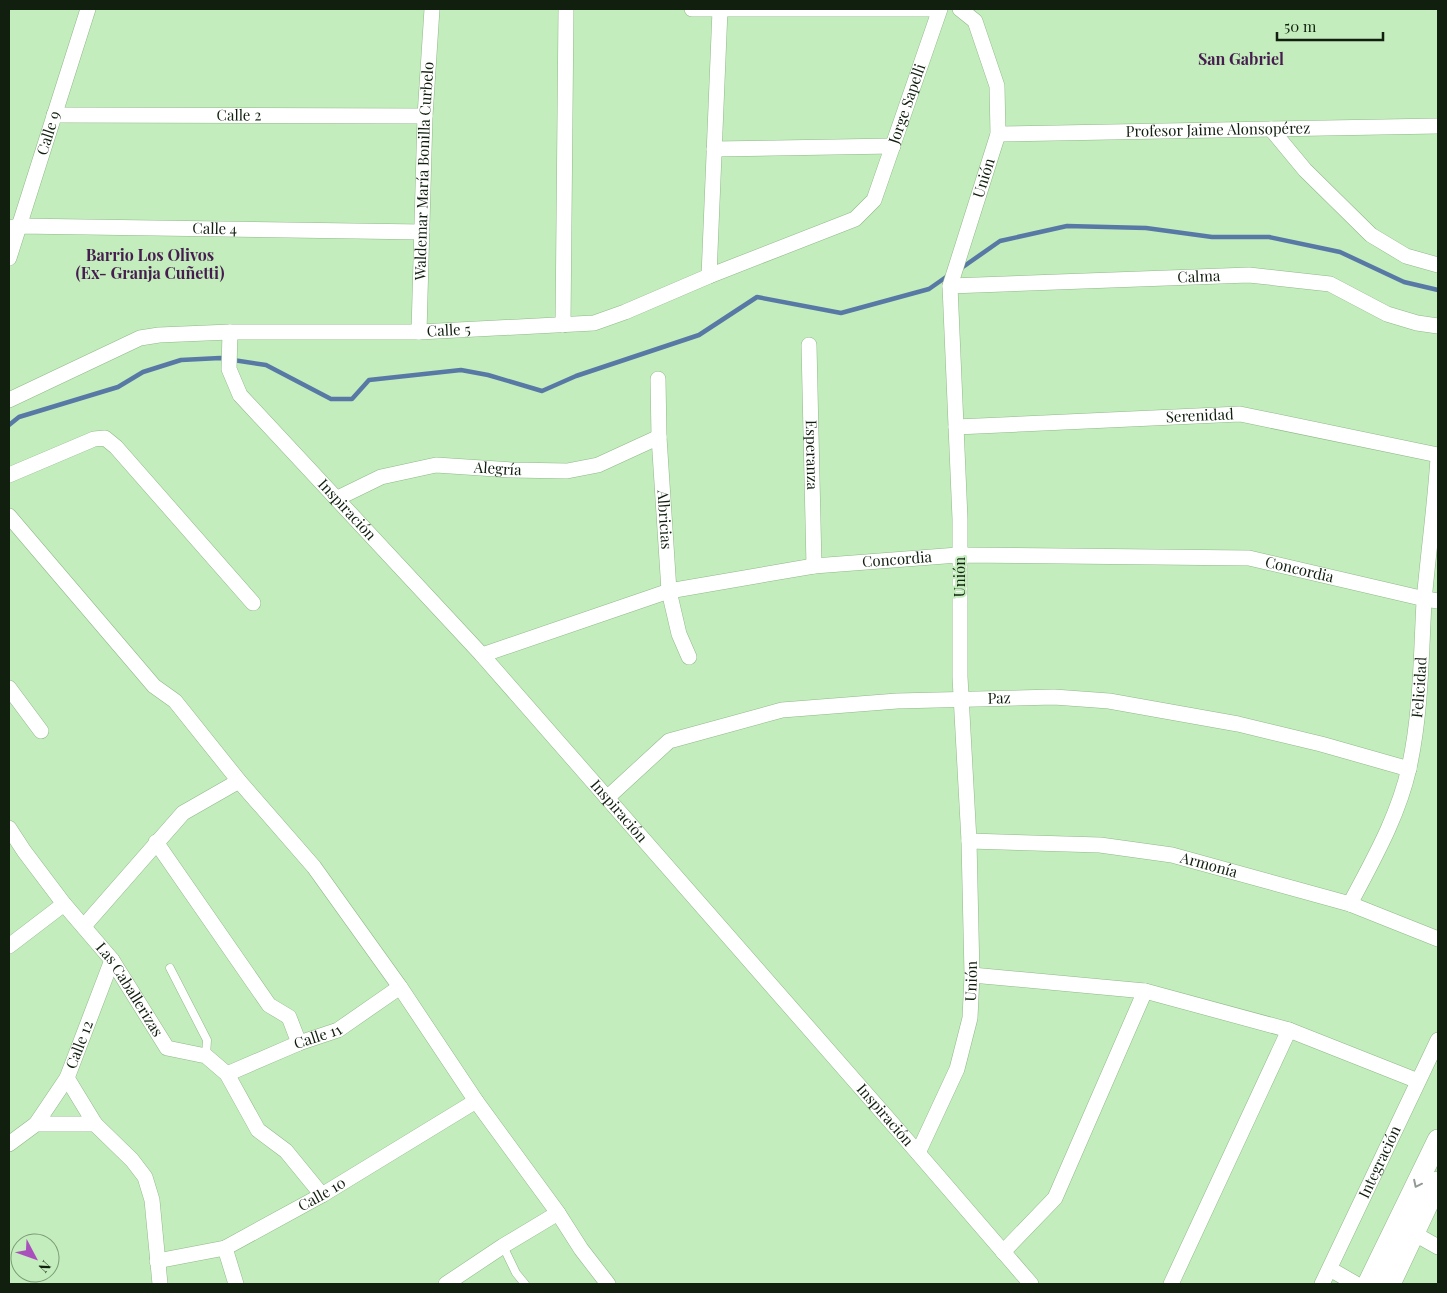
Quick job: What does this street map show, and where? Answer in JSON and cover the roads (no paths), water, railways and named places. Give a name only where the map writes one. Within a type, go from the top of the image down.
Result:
[{"type":"main road","points":[[1368,1284],[1438,1140]]},
{"type":"main road","points":[[1390,1284],[1438,1182]]},
{"type":"street","name":"Calle 9","points":[[9,258],[14,227],[54,115],[88,9]]},
{"type":"street","name":"Waldemar María Bonilla Curbelo","points":[[419,332],[425,116],[432,9]]},
{"type":"street","points":[[563,325],[566,9]]},
{"type":"street","points":[[692,9],[940,9]]},
{"type":"street","name":"Jorge Sapelli","points":[[874,200],[940,9]]},
{"type":"street","name":"Unión","points":[[918,1153],[957,1069],[970,1018],[972,974],[970,841],[962,699],[960,555],[950,286],[998,134],[997,86],[975,21],[960,9]]},
{"type":"street","points":[[709,276],[720,10]]},
{"type":"street","name":"Calle 2","points":[[54,115],[425,116]]},
{"type":"street","name":"Profesor Jaime Alonsopérez","points":[[998,134],[1438,126]]},
{"type":"street","points":[[1271,129],[1305,170],[1371,235],[1406,256],[1438,265]]},
{"type":"street","points":[[714,149],[893,146]]},
{"type":"street","name":"Calle 5","points":[[9,400],[140,338],[159,335],[230,332],[419,332],[594,323],[855,219],[874,200]]},
{"type":"street","name":"Calle 4","points":[[14,227],[422,232]]},
{"type":"street","name":"Calma","points":[[950,286],[1249,275],[1330,284],[1387,314],[1417,323],[1438,326]]},
{"type":"street","name":"Inspiración","points":[[230,332],[229,368],[240,394],[482,655],[1031,1284]]},
{"type":"street","name":"Esperanza","points":[[809,345],[814,566]]},
{"type":"street","name":"Albricias","points":[[658,379],[659,436],[669,590],[679,634],[689,657]]},
{"type":"street","name":"Serenidad","points":[[956,427],[1240,414],[1438,457]]},
{"type":"street","name":"Alegría","points":[[338,498],[381,477],[436,465],[512,470],[567,471],[598,464],[659,436]]},
{"type":"street","points":[[9,475],[94,439],[105,438],[116,447],[253,603]]},
{"type":"street","name":"Felicidad","points":[[1350,904],[1382,844],[1398,804],[1409,769],[1431,600],[1438,457]]},
{"type":"street","points":[[9,516],[154,686],[176,701],[239,781],[314,867],[400,986],[476,1101],[608,1284]]},
{"type":"street","name":"Concordia","points":[[482,655],[669,590],[814,566],[960,555],[1249,558],[1431,600]]},
{"type":"street","points":[[9,688],[41,731]]},
{"type":"street","name":"Paz","points":[[607,798],[669,741],[782,710],[897,700],[1054,697],[1109,701],[1238,724],[1321,744],[1409,769]]},
{"type":"street","points":[[84,926],[183,813],[239,781]]},
{"type":"street","name":"Las Caballerizas","points":[[9,828],[64,904],[112,960],[167,1048],[206,1056],[227,1074],[258,1130],[286,1151],[322,1195]]},
{"type":"street","name":"Armonía","points":[[970,841],[1100,845],[1172,855],[1350,904],[1438,939]]},
{"type":"street","points":[[156,842],[269,1005],[289,1017],[299,1043]]},
{"type":"street","points":[[9,946],[64,904]]},
{"type":"street","name":"Calle 12","points":[[9,1144],[36,1124],[67,1078],[112,960]]},
{"type":"street","points":[[972,974],[1145,991],[1289,1030],[1418,1081]]},
{"type":"street","name":"Calle 11","points":[[227,1074],[299,1043],[338,1030],[400,986]]},
{"type":"street","points":[[1003,1252],[1055,1198],[1145,991]]},
{"type":"street","points":[[1171,1284],[1289,1030]]},
{"type":"street","name":"Integración","points":[[1322,1284],[1438,1040]]},
{"type":"street","points":[[67,1078],[95,1124],[132,1160],[145,1177],[152,1200],[160,1284]]},
{"type":"street","name":"Calle 10","points":[[157,1261],[226,1248],[322,1195],[476,1101]]},
{"type":"street","points":[[36,1124],[95,1124]]},
{"type":"street","points":[[446,1284],[558,1213]]},
{"type":"street","points":[[1415,1234],[1438,1247]]},
{"type":"street","points":[[226,1248],[236,1284]]},
{"type":"street","points":[[1330,1269],[1356,1284]]},
{"type":"lane","points":[[170,968],[207,1040],[206,1056]]},
{"type":"lane","points":[[504,1246],[516,1273],[525,1284]]},
{"type":"waterway","points":[[960,269],[1000,241],[1067,226],[1146,228],[1212,237],[1269,237],[1340,252],[1404,282],[1438,290]]},
{"type":"waterway","points":[[9,425],[19,417],[118,387],[143,372],[181,360],[220,358],[266,365],[331,399],[352,399],[369,380],[461,370],[488,375],[542,391],[576,376],[699,335],[757,297],[841,313],[929,289],[949,275]]},
{"type":"district","name":"San Gabriel","points":[[1241,59]]},
{"type":"district","name":"Barrio Los Olivos (Ex- Granja Cuñetti)","points":[[150,264]]}]
